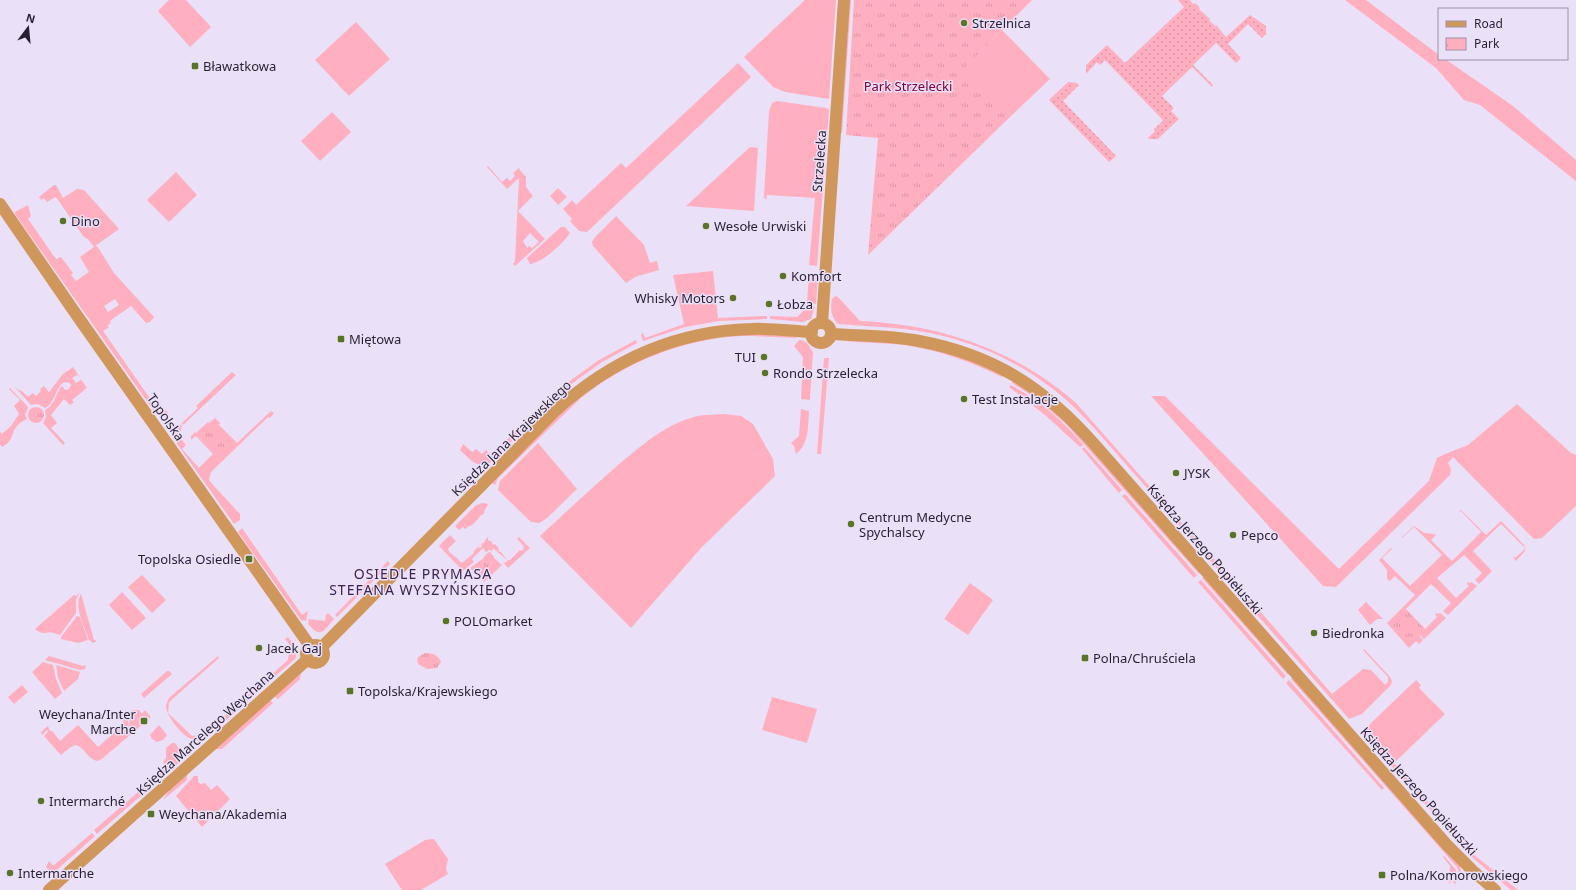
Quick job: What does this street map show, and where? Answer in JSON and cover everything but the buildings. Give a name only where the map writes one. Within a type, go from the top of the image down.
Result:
[{"type":"street","name":"Strzelecka","points":[[822,323],[844,0]]},
{"type":"street","name":"Topolska","points":[[0,204],[78,317],[316,647]]},
{"type":"street","points":[[822,323],[828,325],[831,334],[826,341],[821,342],[815,340],[812,332],[814,326],[822,323]]},
{"type":"street","name":"Księdza Jana Krajewskiego","points":[[316,647],[555,411],[605,372],[654,348],[712,332],[752,328],[812,332]]},
{"type":"street","name":"Księdza Jerzego Popiełuszki","points":[[831,334],[883,336],[947,347],[969,354],[1011,373],[1054,403],[1074,421],[1447,845],[1472,871],[1495,890]]},
{"type":"street","points":[[316,647],[324,655],[320,662],[313,663],[308,659],[306,652],[316,647]]},
{"type":"street","name":"Księdza Marcelego Weychana","points":[[49,890],[308,659]]},
{"type":"green space","points":[[169,0],[186,0],[211,27],[190,47],[158,11]]},
{"type":"green space","points":[[805,0],[836,0],[829,99],[785,92],[773,87],[744,57]]},
{"type":"green space","points":[[848,0],[851,0],[842,133],[838,132]]},
{"type":"green space","name":"Park Strzelecki","points":[[854,0],[1032,0],[965,67],[1011,116],[868,255],[878,138],[846,135]]},
{"type":"green space","points":[[1178,0],[1190,0],[1193,4],[1195,3],[1226,37],[1250,15],[1266,26],[1266,34],[1262,38],[1248,24],[1228,44],[1241,58],[1236,63],[1216,43],[1193,65],[1213,85],[1212,87],[1192,67],[1162,96],[1174,108],[1171,111],[1179,119],[1158,139],[1149,139],[1148,138],[1155,131],[1154,129],[1163,121],[1161,118],[1105,60],[1100,65],[1097,62],[1086,74],[1086,65],[1107,45],[1125,63],[1184,7]]},
{"type":"green space","points":[[1345,0],[1366,0],[1438,54],[1438,60],[1446,60],[1513,106],[1576,160],[1576,181],[1480,105],[1464,100],[1436,68]]},
{"type":"green space","points":[[356,22],[390,59],[349,96],[315,60]]},
{"type":"green space","points":[[1002,30],[1050,79],[1011,116],[964,67]]},
{"type":"green space","points":[[738,63],[751,77],[587,232],[579,231],[570,221],[572,219],[563,209],[572,200],[576,205],[621,163],[626,168]]},
{"type":"green space","points":[[1068,82],[1077,83],[1079,85],[1063,101],[1116,156],[1109,162],[1049,100]]},
{"type":"green space","points":[[777,101],[826,108],[829,110],[817,266],[809,265],[815,198],[767,195],[766,200],[764,197],[769,111],[772,103]]},
{"type":"green space","points":[[332,112],[351,132],[320,161],[301,141]]},
{"type":"green space","points":[[750,147],[758,148],[754,211],[686,206]]},
{"type":"green space","points":[[488,166],[502,182],[507,178],[510,181],[515,176],[513,173],[520,167],[519,169],[526,177],[526,187],[533,196],[518,211],[545,239],[515,266],[513,264],[515,261],[519,178],[507,189],[487,167]],"holes":[[[530,233],[539,242],[532,248],[529,246],[527,248],[523,241]]]},
{"type":"green space","points":[[176,172],[197,195],[169,222],[147,200]]},
{"type":"green space","points":[[54,185],[56,185],[63,198],[77,189],[84,190],[119,229],[95,246],[97,246],[114,273],[154,317],[150,322],[146,323],[131,306],[111,320],[110,323],[112,322],[107,326],[109,327],[103,331],[160,413],[166,410],[169,415],[162,416],[156,414],[15,214],[15,212],[28,205],[31,216],[28,219],[56,259],[61,257],[73,273],[71,275],[76,281],[89,272],[80,257],[94,247],[88,239],[83,236],[56,197],[47,202],[44,198],[41,200],[39,197]],"holes":[[[115,299],[119,305],[108,312],[104,306]]]},
{"type":"green space","points":[[558,188],[567,197],[558,205],[550,196]]},
{"type":"green space","points":[[616,216],[644,245],[650,263],[657,261],[659,270],[635,277],[626,283],[593,246],[592,242],[594,238]]},
{"type":"green space","points":[[561,227],[565,227],[570,233],[567,237],[547,256],[535,263],[530,264],[527,258]]},
{"type":"green space","points":[[713,271],[718,318],[767,316],[767,319],[719,321],[685,327],[643,341],[641,334],[643,333],[645,338],[684,324],[673,275]]},
{"type":"green space","points":[[809,275],[818,275],[816,304],[807,303]]},
{"type":"green space","points":[[835,296],[838,297],[860,321],[890,323],[919,328],[947,334],[975,343],[1028,368],[1053,384],[1076,403],[1235,583],[1230,583],[1085,418],[1063,397],[1032,374],[998,355],[962,341],[943,336],[891,328],[838,324],[832,315],[831,309],[832,299]]},
{"type":"green space","points":[[807,307],[815,307],[811,319],[803,322],[770,319],[770,316],[797,317]]},
{"type":"green space","points":[[741,334],[796,336],[796,338],[741,336],[719,338],[677,347],[636,363],[598,385],[581,398],[498,478],[495,485],[492,483],[497,476],[562,411],[580,396],[628,364],[684,343]]},
{"type":"green space","points":[[846,339],[905,343],[956,355],[1004,375],[1002,377],[979,366],[942,353],[917,347],[846,341]]},
{"type":"green space","points":[[636,340],[637,343],[602,362],[563,390],[487,466],[475,463],[460,450],[463,444],[472,452],[476,449],[482,454],[486,450],[491,455],[560,388],[599,360]]},
{"type":"green space","points":[[799,340],[807,343],[813,352],[810,400],[801,399],[803,357],[794,346]]},
{"type":"green space","points":[[824,358],[829,358],[821,454],[817,454]]},
{"type":"green space","points":[[73,367],[79,376],[77,375],[72,378],[76,383],[81,380],[80,378],[87,388],[72,400],[74,402],[70,405],[64,399],[51,415],[57,423],[51,428],[65,443],[63,445],[43,423],[46,417],[45,410],[49,408],[62,386],[65,390],[69,389],[71,385],[70,383],[64,382],[61,385],[51,403],[45,408],[38,404],[31,405],[14,386],[28,397],[33,393],[36,396],[41,391],[40,389],[44,386],[49,392],[63,374]]},
{"type":"green space","points":[[232,372],[236,375],[183,425],[182,423],[198,408],[196,406]]},
{"type":"green space","points":[[1013,380],[1068,422],[1201,572],[1199,574],[1065,423],[1034,397],[1012,383]]},
{"type":"green space","points":[[1011,385],[1050,411],[1083,445],[1080,447],[1045,415],[1009,387]]},
{"type":"green space","points":[[10,388],[28,407],[25,415],[27,419],[17,426],[10,441],[2,447],[0,444],[0,432],[2,434],[11,426],[19,414],[14,406],[20,400],[9,389]]},
{"type":"green space","points":[[1151,396],[1165,396],[1339,569],[1429,481],[1437,458],[1468,445],[1517,404],[1571,453],[1576,455],[1576,506],[1542,538],[1534,539],[1453,457],[1448,463],[1451,469],[1450,475],[1337,586],[1323,586]]},
{"type":"green space","points":[[36,407],[43,412],[44,415],[39,422],[36,423],[29,418],[28,415],[33,408]]},
{"type":"green space","points":[[801,409],[809,411],[808,429],[806,440],[796,454],[794,446],[791,443],[799,436]]},
{"type":"green space","points":[[271,411],[274,413],[270,418],[268,417],[211,472],[209,480],[240,514],[240,520],[234,524],[175,441],[173,432],[180,424],[182,426],[179,437],[186,445],[182,449],[199,468],[213,454],[196,436],[191,440],[191,436],[195,432],[216,455],[228,443],[209,423],[215,418],[220,423],[219,425],[237,443]]},
{"type":"green space","points":[[724,414],[741,416],[753,424],[773,459],[775,476],[701,548],[631,628],[540,536],[610,472],[638,448],[658,434],[669,427],[695,417]]},
{"type":"green space","points":[[208,422],[229,443],[216,455],[196,433]]},
{"type":"green space","points":[[538,443],[577,489],[546,519],[539,523],[531,522],[498,490],[500,481]]},
{"type":"green space","points":[[1084,447],[1122,490],[1119,493],[1082,449]]},
{"type":"green space","points":[[1125,494],[1197,575],[1194,578],[1122,496]]},
{"type":"green space","points":[[482,503],[488,504],[484,511],[485,512],[481,516],[480,515],[471,526],[465,529],[463,527],[459,530],[455,526],[475,506]]},
{"type":"green space","points":[[1461,510],[1486,535],[1501,521],[1524,545],[1525,551],[1516,561],[1512,556],[1515,558],[1524,550],[1524,547],[1501,524],[1473,551],[1492,571],[1479,584],[1475,580],[1482,573],[1464,555],[1437,578],[1456,598],[1469,586],[1467,584],[1468,582],[1471,582],[1477,586],[1448,615],[1443,611],[1451,603],[1431,584],[1406,609],[1425,629],[1437,617],[1435,614],[1440,613],[1446,618],[1424,639],[1413,629],[1423,640],[1419,644],[1416,641],[1409,648],[1387,623],[1415,595],[1395,576],[1390,581],[1387,579],[1387,570],[1379,560],[1391,548],[1392,549],[1382,558],[1410,586],[1442,555],[1414,527],[1402,538],[1414,526],[1424,533],[1436,535],[1431,540],[1452,561],[1481,532],[1461,511],[1458,512]]},
{"type":"green space","points":[[242,528],[302,615],[308,611],[306,621],[301,620],[238,532]]},
{"type":"green space","points":[[450,535],[456,541],[448,549],[449,552],[462,563],[474,553],[473,552],[478,547],[480,548],[482,546],[481,544],[485,542],[488,537],[488,540],[491,541],[493,545],[495,544],[507,560],[510,560],[520,550],[521,551],[524,549],[524,546],[517,539],[519,537],[530,548],[508,568],[504,563],[508,561],[493,548],[492,551],[489,550],[486,552],[483,548],[472,559],[474,562],[463,571],[439,546]]},
{"type":"green space","points":[[490,552],[492,554],[491,565],[488,568],[485,568],[483,559]]},
{"type":"green space","points":[[492,554],[502,565],[484,582],[470,568],[484,558],[483,561],[488,568],[492,563]]},
{"type":"green space","points":[[388,561],[390,564],[337,617],[335,615]]},
{"type":"green space","points":[[142,575],[166,600],[152,613],[128,587]]},
{"type":"green space","points":[[1205,576],[1290,673],[1288,675],[1202,578]]},
{"type":"green space","points":[[1201,580],[1286,676],[1283,679],[1198,582]]},
{"type":"green space","points":[[970,583],[993,600],[968,635],[944,619]]},
{"type":"green space","points":[[80,592],[76,599],[76,613],[60,635],[50,632],[42,633],[35,629],[74,595],[76,596]]},
{"type":"green space","points":[[122,592],[146,618],[132,630],[109,605]]},
{"type":"green space","points":[[81,594],[94,640],[97,641],[93,643],[89,640],[79,610],[78,604]]},
{"type":"green space","points":[[1246,595],[1332,694],[1363,669],[1371,670],[1385,685],[1388,682],[1388,677],[1363,650],[1364,649],[1390,677],[1392,681],[1391,685],[1362,714],[1349,719],[1243,599]]},
{"type":"green space","points":[[1366,602],[1383,619],[1377,619],[1370,625],[1358,610]]},
{"type":"green space","points":[[1405,609],[1425,629],[1408,646],[1389,625]]},
{"type":"green space","points":[[328,613],[334,619],[322,632],[312,629],[308,624],[309,619],[325,621]]},
{"type":"green space","points":[[77,616],[80,617],[88,640],[78,643],[61,639],[61,637]]},
{"type":"green space","points":[[288,637],[295,647],[296,658],[265,685],[262,683],[288,660],[290,645],[285,639]]},
{"type":"green space","points":[[425,653],[437,656],[441,662],[437,668],[427,669],[418,664],[418,657]]},
{"type":"green space","points":[[49,656],[83,666],[86,665],[85,669],[80,670],[45,660]]},
{"type":"green space","points":[[218,656],[219,658],[169,702],[168,713],[166,705],[169,698]]},
{"type":"green space","points":[[43,662],[53,665],[56,679],[62,693],[55,699],[32,672]]},
{"type":"green space","points":[[56,665],[80,672],[78,679],[64,691],[58,678]]},
{"type":"green space","points":[[167,671],[172,674],[144,698],[141,694]]},
{"type":"green space","points":[[301,672],[300,679],[278,699],[275,697],[276,694]]},
{"type":"green space","points":[[1293,677],[1460,865],[1461,875],[1455,884],[1453,882],[1459,873],[1457,867],[1291,679]]},
{"type":"green space","points":[[1289,680],[1384,788],[1382,790],[1286,683]]},
{"type":"green space","points":[[1416,680],[1421,685],[1419,688],[1445,714],[1394,763],[1474,855],[1518,890],[1511,890],[1473,858],[1365,736],[1365,732],[1370,724]]},
{"type":"green space","points":[[22,685],[28,692],[14,704],[8,697]]},
{"type":"green space","points":[[253,691],[256,693],[202,742],[186,736],[174,723],[168,713],[192,736],[203,735]]},
{"type":"green space","points":[[772,697],[817,709],[807,743],[762,730]]},
{"type":"green space","points":[[268,701],[273,703],[222,749],[215,749]]},
{"type":"green space","points":[[133,710],[139,710],[142,714],[145,710],[151,717],[147,720],[145,718],[142,721],[144,723],[131,734],[128,713]]},
{"type":"green space","points":[[127,713],[130,735],[98,761],[76,745],[61,755],[44,736],[48,732],[47,730],[42,735],[41,732],[48,726],[50,731],[52,731],[60,741],[78,725],[98,747],[124,724],[121,715]]},
{"type":"green space","points":[[159,725],[167,735],[163,740],[157,742],[152,739],[150,735]]},
{"type":"green space","points":[[172,743],[175,743],[180,750],[182,760],[97,834],[94,830],[167,767],[163,762],[166,758],[166,748]]},
{"type":"green space","points":[[187,774],[187,780],[163,800],[170,789]]},
{"type":"green space","points":[[194,776],[198,776],[198,781],[200,784],[205,783],[211,790],[217,785],[230,799],[202,827],[176,796]]},
{"type":"green space","points":[[92,833],[95,836],[52,874],[46,867],[49,861],[53,866]]},
{"type":"green space","points":[[434,839],[448,859],[446,869],[448,874],[421,890],[402,890],[385,864],[425,840]]},
{"type":"green space","points":[[1444,856],[1456,870],[1454,877],[1449,884],[1450,866],[1443,857]]},
{"type":"place","name":"Strzelnica","points":[[964,23]]},
{"type":"place","name":"Bławatkowa","points":[[195,66]]},
{"type":"place","name":"Dino","points":[[63,221]]},
{"type":"place","name":"Wesołe Urwiski","points":[[706,226]]},
{"type":"place","name":"Komfort","points":[[783,276]]},
{"type":"place","name":"Whisky Motors","points":[[733,298]]},
{"type":"place","name":"Łobza","points":[[769,304]]},
{"type":"place","name":"Miętowa","points":[[341,339]]},
{"type":"place","name":"TUI","points":[[764,357]]},
{"type":"place","name":"Rondo Strzelecka","points":[[765,373]]},
{"type":"place","name":"Test Instalacje","points":[[964,399]]},
{"type":"place","name":"JYSK","points":[[1176,473]]},
{"type":"place","name":"Centrum Medycne Spychalscy","points":[[851,524]]},
{"type":"place","name":"Pepco","points":[[1233,535]]},
{"type":"place","name":"Topolska Osiedle","points":[[249,559]]},
{"type":"place","name":"POLOmarket","points":[[446,621]]},
{"type":"place","name":"Biedronka","points":[[1314,633]]},
{"type":"place","name":"Jacek Gaj","points":[[259,648]]},
{"type":"place","name":"Polna/Chruściela","points":[[1085,658]]},
{"type":"place","name":"Topolska/Krajewskiego","points":[[350,691]]},
{"type":"place","name":"Weychana/Inter Marche","points":[[144,721]]},
{"type":"place","name":"Intermarché","points":[[41,801]]},
{"type":"place","name":"Weychana/Akademia","points":[[151,814]]},
{"type":"place","name":"Intermarche","points":[[10,873]]},
{"type":"place","name":"Polna/Komorowskiego","points":[[1382,875]]},
{"type":"district","name":"OSIEDLE PRYMASA STEFANA WYSZYŃSKIEGO","points":[[423,582]]}]
